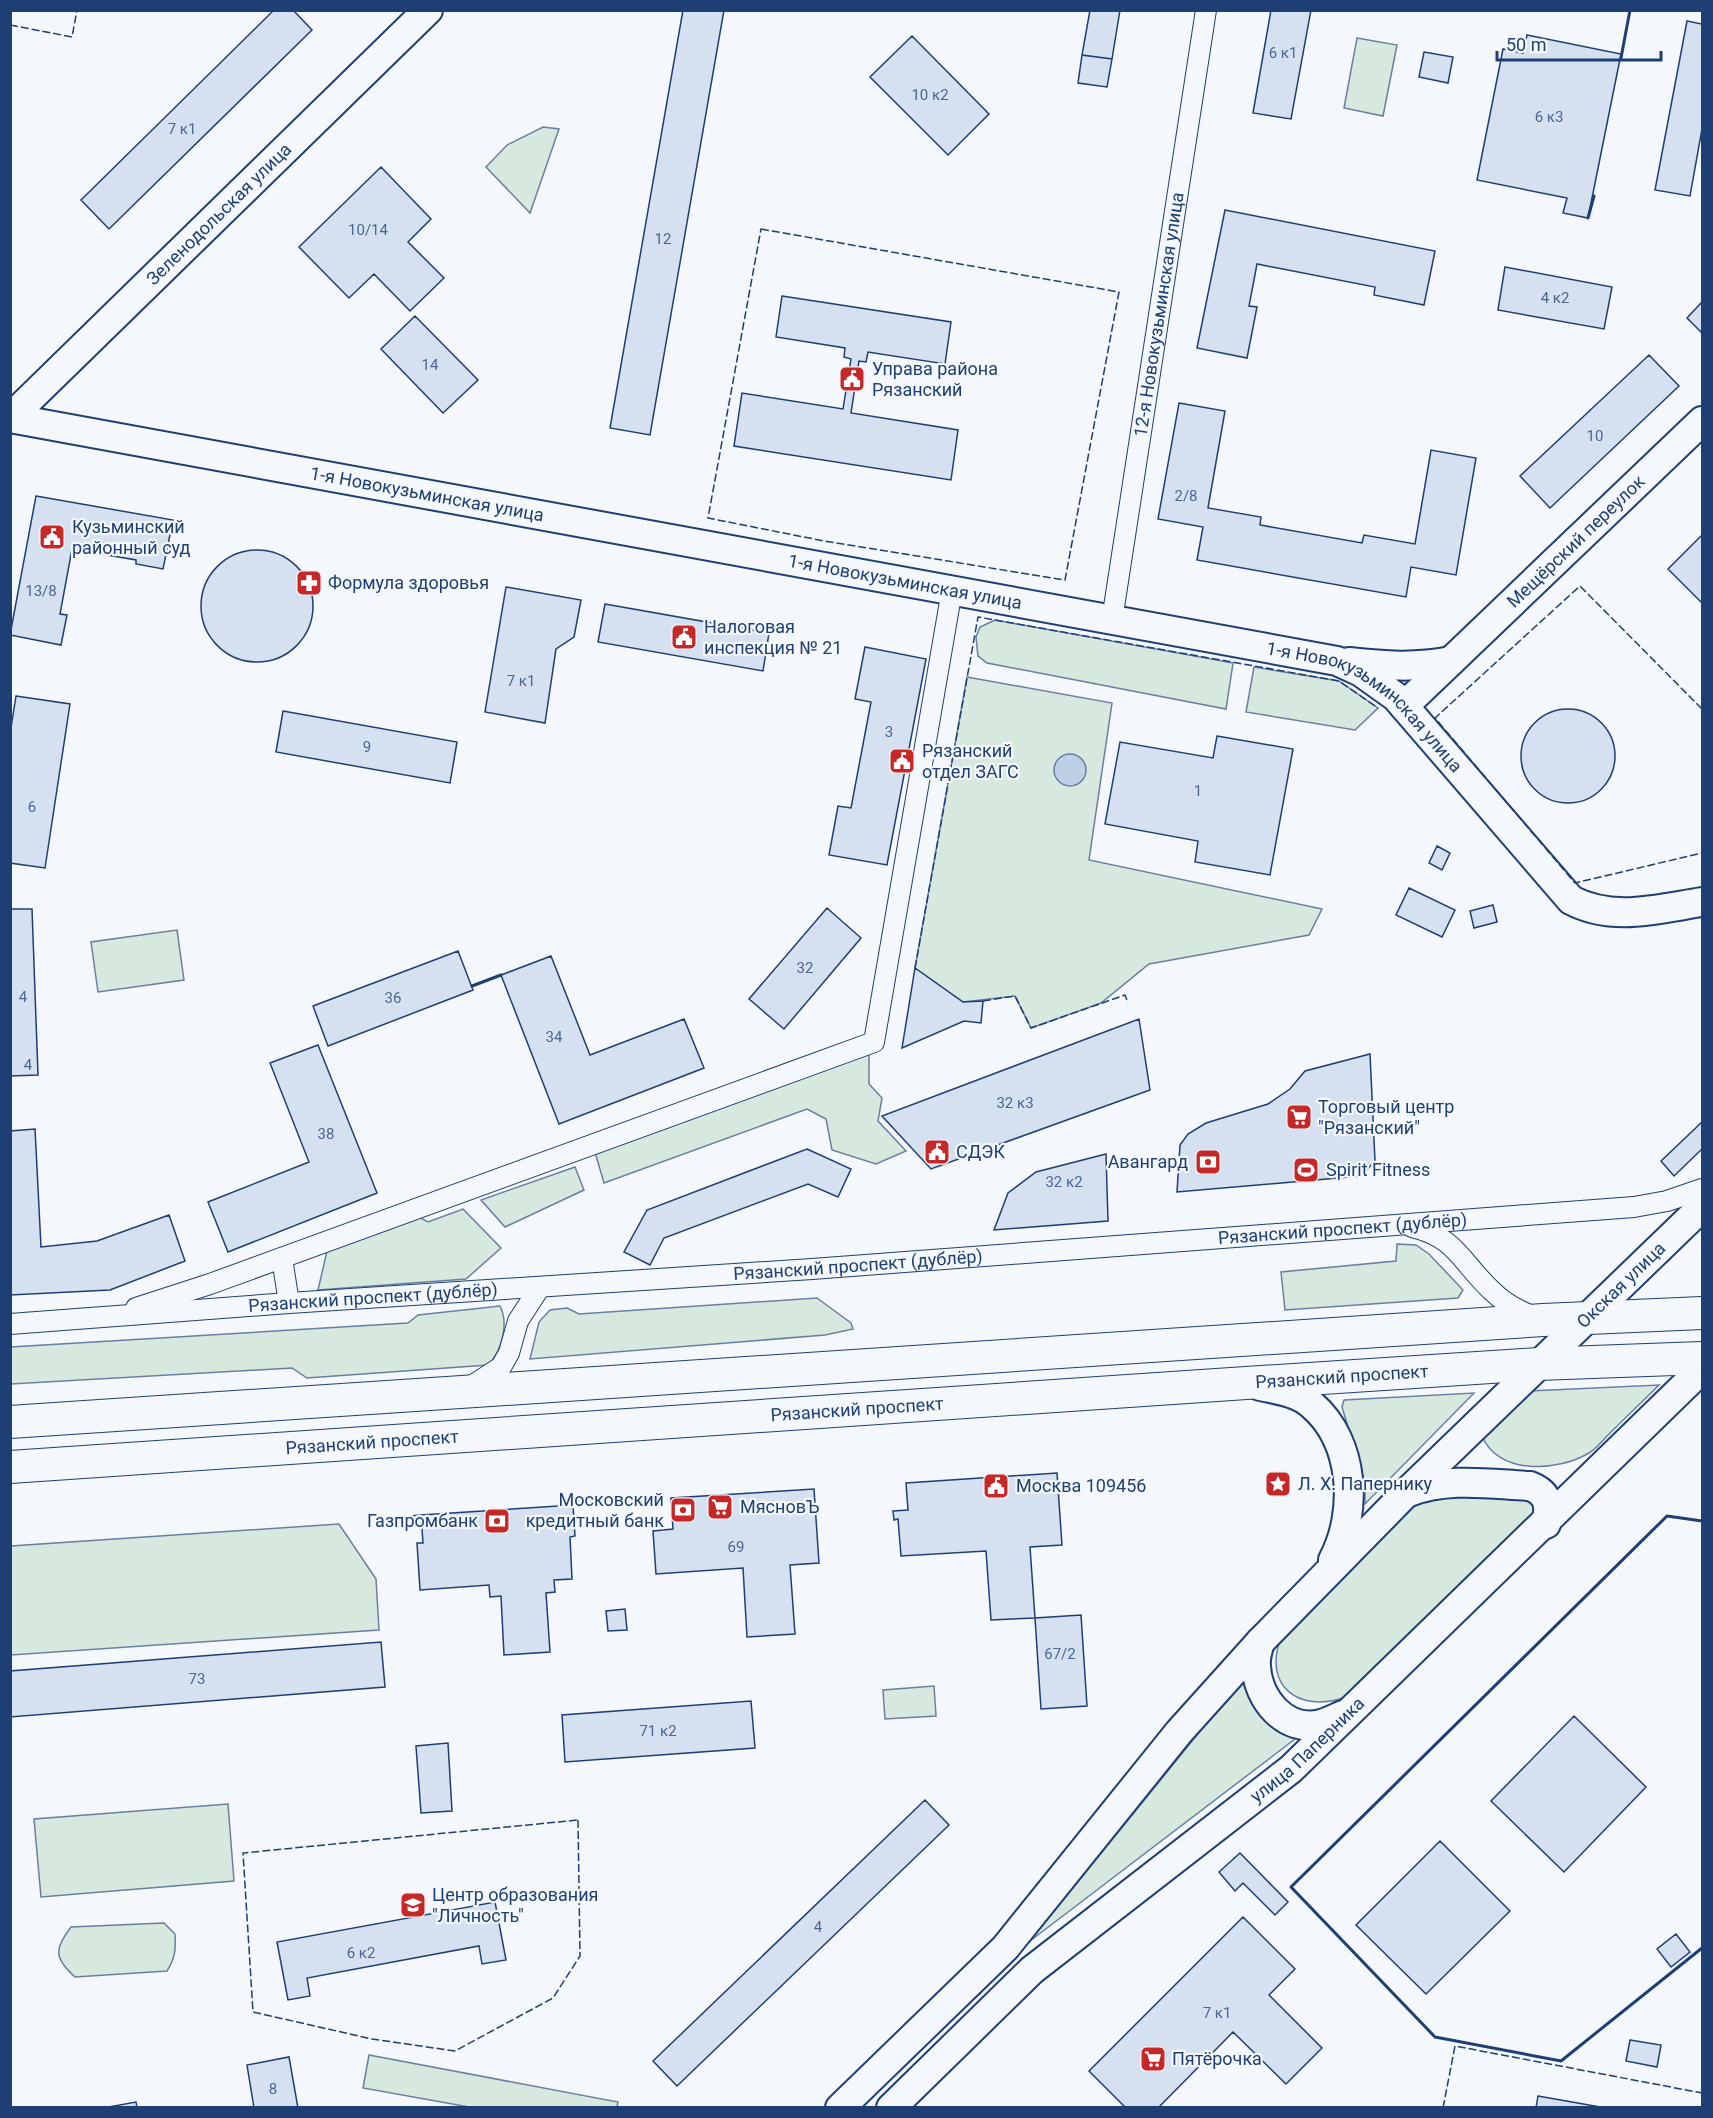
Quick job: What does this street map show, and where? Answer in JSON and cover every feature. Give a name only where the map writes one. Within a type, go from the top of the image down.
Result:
[{"type":"main road","points":[[10,1422],[1543,1320],[1702,1313]]},
{"type":"main road","name":"Рязанский проспект","points":[[10,1467],[1538,1364],[1702,1358]]},
{"type":"street","name":"Зеленодольская улица","points":[[10,418],[428,10]]},
{"type":"street","name":"12-я Новокузьминская улица","points":[[1112,620],[1206,10]]},
{"type":"street","name":"1-я Новокузьминская улица","points":[[10,418],[1337,661],[1361,672],[1404,706],[1571,900],[1585,908],[1624,914],[1702,902]]},
{"type":"street","name":"Мещёрский переулок","points":[[1404,706],[1702,421]]},
{"type":"street","points":[[104,1318],[282,1258],[874,1042],[952,591]]},
{"type":"street","points":[[1337,661],[1391,667],[1426,666],[1451,661]]},
{"type":"street","name":"Рязанский проспект (дублёр)","points":[[10,1324],[1634,1207],[1667,1201],[1702,1190]]},
{"type":"street","name":"Окская улица","points":[[1538,1364],[1702,1207]]},
{"type":"street","points":[[1403,1225],[1428,1231],[1444,1239],[1503,1301],[1543,1320]]},
{"type":"street","points":[[282,1258],[289,1303]]},
{"type":"street","points":[[462,1391],[487,1378],[501,1367],[509,1353],[518,1321],[540,1287]]},
{"type":"street","points":[[840,2108],[1005,1948],[1179,1732],[1260,1642],[1407,1492],[1538,1364]]},
{"type":"street","name":"улица Паперника","points":[[891,2108],[1032,1970],[1291,1769],[1546,1524],[1702,1369]]},
{"type":"street","points":[[1246,1383],[1293,1393],[1312,1405],[1336,1440],[1346,1466],[1350,1501],[1341,1545],[1322,1579]]},
{"type":"street","points":[[1407,1492],[1429,1484],[1453,1482],[1530,1486],[1541,1490],[1548,1501],[1550,1510],[1546,1524]]},
{"type":"street","points":[[1260,1642],[1256,1665],[1262,1692],[1274,1710],[1292,1723],[1319,1725],[1347,1714]]},
{"type":"shaded area","points":[[1357,38],[1397,45],[1383,116],[1344,108]]},
{"type":"shaded area","points":[[543,127],[559,129],[530,213],[486,167],[507,145]]},
{"type":"shaded area","points":[[995,620],[1233,663],[1226,709],[987,663],[978,656],[976,637],[980,627]]},
{"type":"shaded area","points":[[1254,667],[1339,681],[1378,708],[1355,730],[1246,712]]},
{"type":"shaded area","points":[[967,677],[1112,703],[1089,860],[1322,909],[1309,935],[1149,964],[1101,1003],[1031,1028],[1015,996],[963,1002],[915,968]]},
{"type":"shaded area","points":[[177,930],[184,980],[98,992],[91,942]]},
{"type":"shaded area","points":[[869,1049],[869,1084],[882,1098],[878,1121],[906,1151],[876,1164],[832,1150],[826,1119],[807,1109],[604,1183],[595,1152]]},
{"type":"shaded area","points":[[575,1167],[584,1190],[505,1227],[481,1200]]},
{"type":"shaded area","points":[[463,1209],[501,1248],[466,1279],[318,1290],[327,1251],[413,1214],[428,1222]]},
{"type":"shaded area","points":[[1397,1244],[1416,1245],[1429,1254],[1463,1290],[1458,1298],[1285,1310],[1281,1272],[1396,1261]]},
{"type":"shaded area","points":[[817,1298],[851,1323],[853,1329],[825,1335],[530,1359],[539,1322],[550,1310],[567,1308],[579,1314]]},
{"type":"shaded area","points":[[500,1306],[504,1320],[503,1337],[488,1365],[307,1378],[292,1368],[11,1384],[11,1347],[408,1323],[418,1315]]},
{"type":"shaded area","points":[[1659,1385],[1594,1449],[1561,1464],[1530,1466],[1514,1464],[1501,1458],[1490,1449],[1482,1436],[1529,1391]]},
{"type":"shaded area","points":[[1474,1393],[1365,1504],[1365,1483],[1342,1407],[1344,1400]]},
{"type":"shaded area","points":[[1458,1491],[1537,1501],[1534,1512],[1343,1698],[1312,1701],[1289,1692],[1281,1683],[1277,1671],[1276,1657],[1280,1640],[1420,1496]]},
{"type":"shaded area","points":[[339,1524],[376,1579],[379,1630],[11,1655],[11,1546]]},
{"type":"shaded area","points":[[1244,1677],[1299,1736],[1030,1941]]},
{"type":"shaded area","points":[[934,1686],[936,1716],[885,1719],[883,1690]]},
{"type":"shaded area","points":[[228,1804],[234,1881],[41,1897],[34,1819]]},
{"type":"shaded area","points":[[164,1923],[175,1934],[174,1954],[167,1971],[75,1977],[60,1959],[59,1947],[71,1927]]},
{"type":"shaded area","points":[[369,2055],[618,2102],[617,2107],[469,2107],[363,2088]]},
{"type":"water","points":[[1070,754],[1082,758],[1086,770],[1082,782],[1070,786],[1058,782],[1054,770],[1058,758]]},
{"type":"building","points":[[274,10],[293,10],[312,30],[109,229],[81,200]]},
{"type":"building","points":[[683,10],[724,10],[650,435],[610,428]]},
{"type":"building","points":[[1090,10],[1120,10],[1112,59],[1082,55]]},
{"type":"building","points":[[1271,10],[1311,10],[1291,119],[1253,113]]},
{"type":"building","points":[[1687,21],[1702,24],[1702,129],[1690,196],[1655,190]]},
{"type":"building","points":[[1527,35],[1621,54],[1588,218],[1563,213],[1567,198],[1477,180],[1503,49],[1523,53]]},
{"type":"building","points":[[912,36],[989,114],[948,155],[870,77]]},
{"type":"building","points":[[1424,52],[1453,57],[1448,83],[1419,77]]},
{"type":"building","points":[[1082,55],[1112,59],[1107,87],[1078,83]]},
{"type":"building","points":[[381,167],[431,219],[408,242],[444,278],[410,311],[374,274],[349,298],[299,247]]},
{"type":"building","points":[[1225,210],[1435,251],[1424,305],[1374,295],[1375,287],[1257,264],[1249,306],[1257,307],[1247,358],[1197,348]]},
{"type":"building","points":[[1505,267],[1612,287],[1604,329],[1498,310]]},
{"type":"building","name":"Управа района Рязанский","points":[[782,296],[951,322],[945,364],[868,352],[866,362],[859,361],[851,413],[958,430],[951,480],[734,446],[742,393],[843,409],[851,359],[844,357],[845,348],[776,337]]},
{"type":"building","points":[[1702,302],[1702,333],[1687,318]]},
{"type":"building","points":[[415,316],[478,380],[443,413],[381,349]]},
{"type":"building","points":[[1649,355],[1679,386],[1550,508],[1520,476]]},
{"type":"building","points":[[1179,403],[1225,411],[1208,508],[1261,517],[1260,525],[1362,543],[1364,535],[1415,544],[1431,450],[1476,458],[1456,575],[1411,567],[1406,597],[1197,560],[1203,527],[1158,519]]},
{"type":"building","points":[[36,496],[173,520],[163,569],[136,564],[136,560],[72,549],[60,614],[67,615],[61,645],[10,635]]},
{"type":"building","points":[[1702,537],[1702,603],[1668,569]]},
{"type":"building","points":[[257,550],[278,555],[296,567],[308,585],[313,606],[308,627],[296,645],[278,657],[257,662],[236,657],[218,645],[206,627],[201,606],[206,585],[218,567],[236,555]]},
{"type":"building","points":[[506,587],[581,600],[574,637],[556,649],[545,723],[485,712]]},
{"type":"building","name":"Налоговая инспекция № 21","points":[[605,604],[769,633],[763,671],[598,642]]},
{"type":"building","points":[[865,647],[926,659],[887,865],[829,855],[838,806],[851,808],[871,702],[855,699]]},
{"type":"building","points":[[16,696],[70,704],[45,868],[10,863],[10,734]]},
{"type":"building","points":[[1568,709],[1586,713],[1601,723],[1611,738],[1615,756],[1611,774],[1601,789],[1586,799],[1568,803],[1550,799],[1535,789],[1525,774],[1521,756],[1525,738],[1535,723],[1550,713]]},
{"type":"building","points":[[283,711],[457,742],[450,783],[276,752]]},
{"type":"building","points":[[1217,736],[1293,749],[1270,875],[1195,862],[1198,841],[1105,824],[1120,742],[1213,758]]},
{"type":"building","points":[[1437,846],[1450,853],[1442,870],[1429,863]]},
{"type":"building","points":[[1409,888],[1455,910],[1442,937],[1396,915]]},
{"type":"building","points":[[1493,905],[1497,922],[1474,928],[1470,911]]},
{"type":"building","points":[[827,908],[861,938],[784,1029],[749,999]]},
{"type":"building","points":[[10,909],[32,909],[38,1075],[10,1076]]},
{"type":"building","points":[[458,951],[473,990],[328,1046],[313,1006]]},
{"type":"building","points":[[551,956],[590,1055],[684,1019],[704,1068],[559,1124],[501,975]]},
{"type":"building","points":[[915,968],[963,1002],[983,1001],[981,1023],[964,1021],[902,1048]]},
{"type":"building","points":[[1139,1019],[1150,1090],[931,1169],[882,1116]]},
{"type":"building","points":[[318,1045],[377,1193],[228,1252],[208,1202],[309,1162],[270,1063]]},
{"type":"building","name":"Торговый центр \"Рязанский\"","points":[[1370,1054],[1375,1161],[1361,1176],[1177,1192],[1180,1145],[1188,1134],[1206,1123],[1268,1104],[1290,1089],[1305,1071]]},
{"type":"building","points":[[1702,1122],[1702,1149],[1674,1176],[1661,1161]]},
{"type":"building","points":[[35,1129],[41,1247],[97,1241],[169,1215],[185,1261],[110,1290],[10,1295],[10,1131]]},
{"type":"building","points":[[807,1149],[851,1169],[838,1197],[808,1184],[664,1238],[650,1265],[624,1252],[647,1210]]},
{"type":"building","points":[[1106,1154],[1108,1221],[994,1230],[1008,1193],[1036,1172]]},
{"type":"building","points":[[1057,1473],[1062,1545],[1030,1547],[1035,1618],[991,1620],[986,1551],[901,1556],[898,1519],[894,1520],[893,1511],[908,1510],[906,1483]]},
{"type":"building","points":[[814,1489],[819,1563],[790,1565],[795,1634],[747,1637],[743,1568],[656,1574],[653,1531],[673,1529],[671,1498]]},
{"type":"building","points":[[573,1505],[575,1536],[570,1537],[572,1579],[554,1580],[555,1592],[546,1593],[550,1652],[504,1655],[501,1596],[490,1597],[489,1585],[420,1590],[417,1543],[423,1543],[421,1515]]},
{"type":"building","points":[[421,1515],[422,1524],[411,1525],[410,1516]]},
{"type":"building","points":[[625,1609],[627,1630],[608,1631],[606,1611]]},
{"type":"building","points":[[1081,1615],[1087,1706],[1041,1709],[1035,1618]]},
{"type":"building","points":[[381,1642],[385,1687],[10,1717],[10,1671]]},
{"type":"building","points":[[751,1701],[755,1748],[565,1762],[562,1715]]},
{"type":"building","points":[[1574,1716],[1646,1787],[1564,1872],[1491,1801]]},
{"type":"building","points":[[448,1743],[452,1811],[421,1813],[416,1746]]},
{"type":"building","points":[[925,1800],[949,1825],[677,2086],[653,2061]]},
{"type":"building","points":[[1440,1841],[1510,1911],[1426,1994],[1356,1925]]},
{"type":"building","points":[[1240,1853],[1288,1902],[1275,1915],[1243,1883],[1235,1891],[1219,1872]]},
{"type":"building","points":[[495,1902],[506,1960],[482,1964],[479,1946],[307,1978],[310,1996],[288,2000],[277,1942]]},
{"type":"building","points":[[1243,1917],[1295,1969],[1269,1995],[1322,2048],[1286,2084],[1233,2032],[1158,2108],[1126,2108],[1089,2071]]},
{"type":"building","points":[[1676,1934],[1690,1952],[1671,1967],[1657,1949]]},
{"type":"building","points":[[1630,2040],[1661,2045],[1657,2067],[1626,2061]]},
{"type":"building","points":[[289,2057],[298,2108],[254,2108],[247,2065]]},
{"type":"building","points":[[1538,2096],[1606,2108],[1536,2108]]},
{"type":"building","points":[[136,2102],[137,2108],[103,2108]]},
{"type":"fence","points":[[10,25],[72,37],[77,10]]},
{"type":"fence","points":[[761,229],[1119,292],[1065,580],[824,541],[708,518],[761,229]]},
{"type":"fence","points":[[1702,709],[1580,586],[1435,718],[1575,883],[1702,853]]},
{"type":"fence","points":[[915,968],[978,617],[1339,681],[1378,708]]},
{"type":"fence","points":[[983,1001],[1015,996],[1031,1028],[1125,995],[1128,1003]]},
{"type":"fence","points":[[578,1820],[580,1956],[553,1998],[455,2051],[372,2039],[253,2012],[243,1853],[578,1820]]},
{"type":"fence","points":[[1443,2108],[1455,2046],[1702,2093]]},
{"type":"wall","points":[[1621,58],[1630,10]]},
{"type":"wall","points":[[1588,218],[1594,196]]},
{"type":"wall","points":[[472,986],[501,975]]},
{"type":"wall","points":[[1702,1521],[1667,1516],[1291,1887],[1435,2037],[1561,2061],[1702,1948]]},
{"type":"place","name":"Управа района Рязанский","points":[[852,379]]},
{"type":"place","name":"Кузьминский районный суд","points":[[52,537]]},
{"type":"place","name":"Формула здоровья","points":[[309,583]]},
{"type":"place","name":"Налоговая инспекция № 21","points":[[684,637]]},
{"type":"place","name":"Рязанский отдел ЗАГС","points":[[902,761]]},
{"type":"place","name":"Торговый центр \"Рязанский\"","points":[[1299,1117]]},
{"type":"place","name":"СДЭК","points":[[937,1152]]},
{"type":"place","name":"Авангард","points":[[1208,1162]]},
{"type":"place","name":"Spirit Fitness","points":[[1306,1170]]},
{"type":"place","name":"Л. Х. Папернику","points":[[1278,1484]]},
{"type":"place","name":"Москва 109456","points":[[996,1486]]},
{"type":"place","name":"МясновЪ","points":[[720,1507]]},
{"type":"place","name":"Московский кредитный банк","points":[[683,1510]]},
{"type":"place","name":"Газпромбанк","points":[[497,1521]]},
{"type":"place","name":"Центр образования \"Личность\"","points":[[413,1905]]},
{"type":"place","name":"Пятёрочка","points":[[1153,2059]]}]
